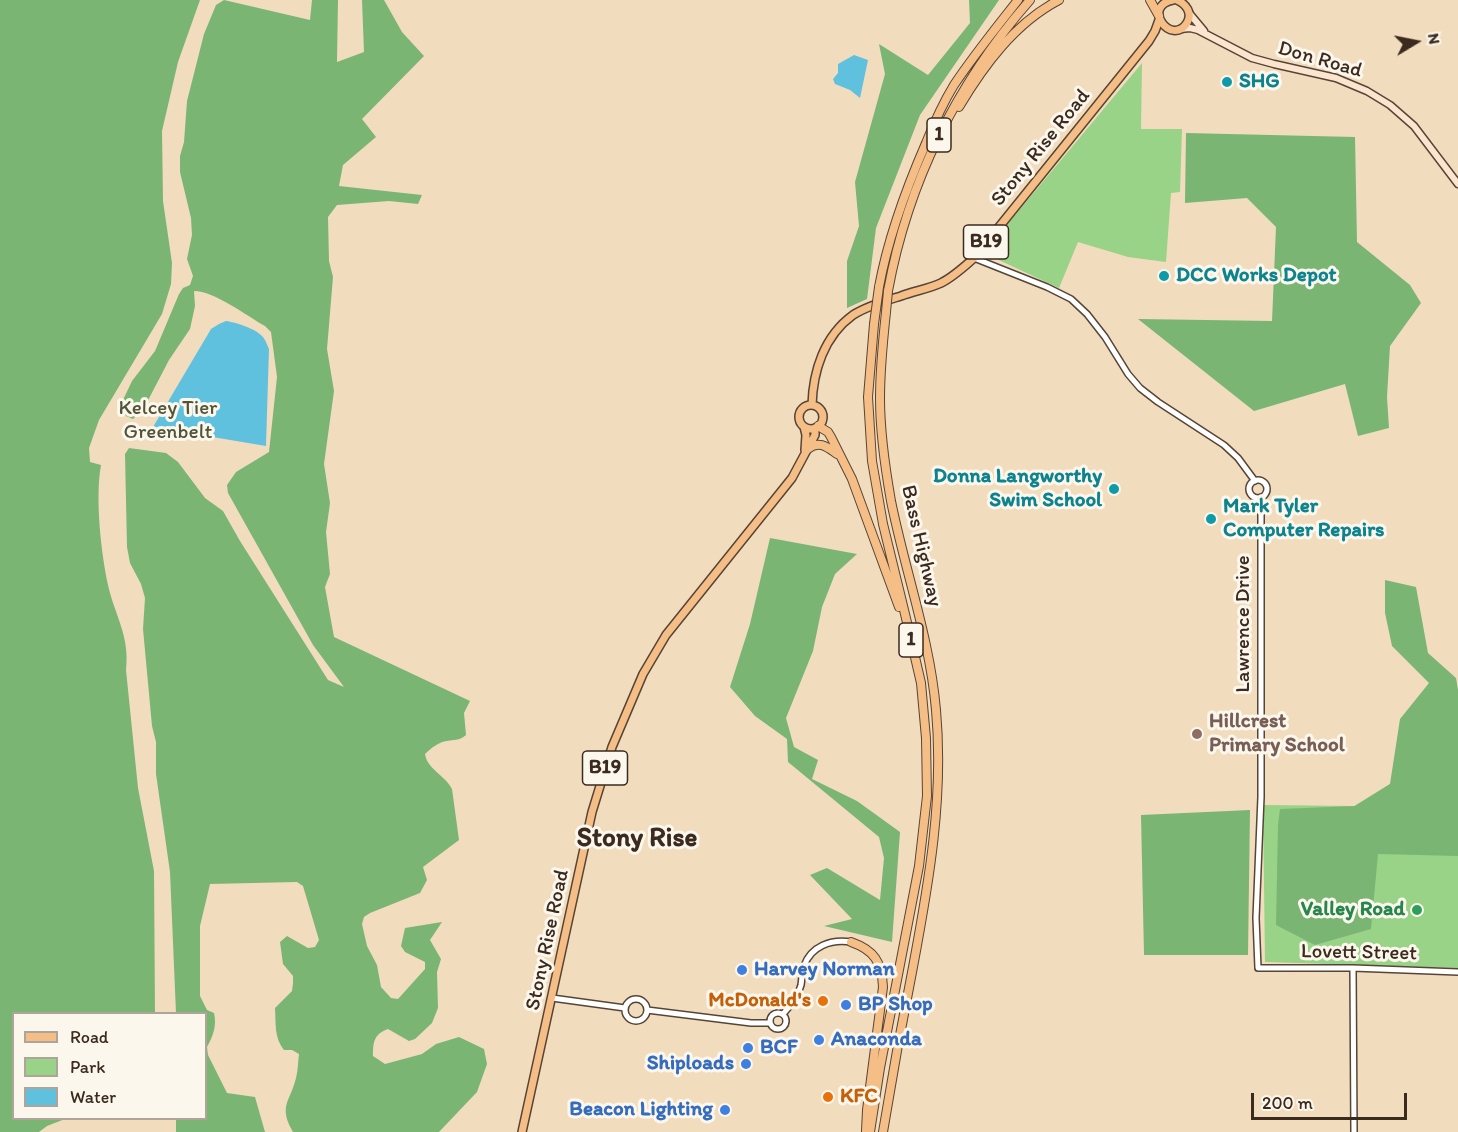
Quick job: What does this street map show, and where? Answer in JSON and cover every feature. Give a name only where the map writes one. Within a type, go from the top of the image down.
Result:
[{"type":"highway","name":"Bass Highway","points":[[868,1132],[903,957],[924,833],[927,796],[926,738],[922,693],[917,663],[883,524],[872,461],[868,397],[874,324],[883,263],[905,194],[937,117],[953,87],[980,48],[1018,0]]},
{"type":"highway","name":"Bass Highway","points":[[883,1132],[928,886],[936,820],[938,777],[936,709],[932,675],[897,531],[884,455],[880,398],[888,291],[896,253],[917,184],[938,137],[967,84],[989,51],[1030,0]]},
{"type":"highway","points":[[938,137],[951,122],[974,83],[1005,42],[1037,13],[1059,0]]},
{"type":"highway","points":[[1150,0],[1159,18]]},
{"type":"highway","points":[[817,427],[829,434],[852,479],[904,619],[917,663]]},
{"type":"highway","points":[[806,452],[813,446],[822,444],[840,457]]},
{"type":"highway","points":[[851,942],[862,945],[878,962],[884,987],[867,1110],[868,1132]]},
{"type":"main road","name":"B19","points":[[1159,18],[1162,4],[1170,0]]},
{"type":"main road","points":[[1159,18],[1164,27],[1169,29],[1179,29],[1186,23],[1188,7],[1177,0]]},
{"type":"main road","name":"Don Road","points":[[1188,7],[1202,30],[1210,36]]},
{"type":"main road","name":"Stony Rise Road","points":[[812,405],[816,371],[821,356],[828,341],[839,328],[867,308],[939,284],[960,271],[974,258],[1149,41],[1155,32],[1159,18]]},
{"type":"main road","name":"Stony Rise Road","points":[[1149,41],[1169,29]]},
{"type":"main road","name":"Don Road","points":[[1179,29],[1198,30],[1252,58],[1336,78],[1367,91],[1390,105],[1414,126],[1458,184]]},
{"type":"main road","name":"B19","points":[[806,452],[804,427],[799,420],[804,407],[812,405],[819,409],[822,421],[817,427]]},
{"type":"main road","points":[[804,427],[809,429],[817,427]]},
{"type":"main road","name":"Stony Rise Road","points":[[522,1132],[592,812],[612,747],[643,674],[666,635],[792,478],[817,427]]},
{"type":"street","points":[[974,258],[1071,299],[1087,314],[1105,337],[1128,374],[1140,388],[1224,445],[1238,458],[1255,481]]},
{"type":"street","points":[[1261,480],[1267,486],[1266,492],[1261,497],[1255,497],[1251,492],[1250,486],[1255,481],[1261,480]]},
{"type":"street","name":"Lawrence Drive","points":[[1258,968],[1256,918],[1261,788],[1261,497]]},
{"type":"street","points":[[783,1014],[797,994],[801,985],[803,967],[809,956],[818,948],[829,943],[839,940],[851,942]]},
{"type":"street","name":"Lovett Street","points":[[1258,968],[1353,968],[1458,972]]},
{"type":"street","points":[[1353,968],[1354,1132]]},
{"type":"street","points":[[552,998],[625,1008]]},
{"type":"street","points":[[639,999],[645,1003],[647,1010],[642,1019],[635,1021],[628,1018],[625,1008],[628,1002],[639,999]]},
{"type":"street","points":[[647,1010],[751,1023],[770,1023],[776,1029],[783,1028],[787,1020],[783,1014],[778,1012],[772,1015],[770,1023]]},
{"type":"green space","points":[[0,0],[200,0],[178,62],[162,131],[163,201],[172,263],[171,284],[162,314],[99,420],[89,448],[90,462],[101,465],[99,509],[103,557],[108,585],[126,647],[126,670],[138,788],[154,871],[155,1012],[12,1012],[12,1120],[62,1120],[39,1132],[0,1132]]},
{"type":"green space","points":[[224,0],[310,20],[312,0],[338,0],[337,62],[364,52],[362,0],[384,0],[402,32],[424,56],[362,119],[376,137],[343,165],[339,186],[422,195],[418,204],[389,201],[337,205],[328,217],[329,261],[333,277],[327,349],[334,391],[324,464],[330,503],[326,532],[330,574],[325,587],[334,637],[470,701],[464,713],[466,735],[460,739],[439,743],[425,754],[429,764],[452,789],[459,840],[423,867],[427,880],[420,893],[370,913],[364,917],[362,924],[367,946],[377,965],[381,987],[391,998],[398,999],[425,969],[425,962],[405,952],[401,946],[405,928],[442,922],[430,940],[441,959],[437,972],[438,1008],[432,1023],[415,1039],[409,1041],[388,1029],[383,1031],[375,1039],[373,1051],[373,1056],[385,1064],[422,1054],[436,1044],[459,1037],[484,1049],[487,1064],[477,1092],[439,1132],[293,1132],[286,1116],[286,1110],[296,1078],[299,1054],[292,1050],[284,1050],[276,1030],[275,1008],[292,991],[293,983],[293,976],[283,964],[280,942],[287,936],[308,948],[315,947],[319,940],[303,886],[297,882],[210,884],[200,926],[200,996],[207,1010],[214,1013],[215,1018],[214,1031],[207,1047],[207,1012],[176,1012],[170,872],[156,774],[156,742],[152,726],[143,629],[145,598],[141,584],[130,563],[127,547],[125,454],[129,448],[166,453],[178,462],[205,498],[223,511],[328,680],[344,687],[313,645],[228,493],[227,485],[236,472],[269,452],[277,377],[271,332],[221,299],[194,291],[195,306],[190,329],[169,360],[144,408],[133,419],[126,416],[123,409],[122,402],[132,381],[155,351],[179,294],[183,288],[190,285],[193,276],[187,259],[192,235],[191,218],[180,172],[180,156],[184,142],[187,101],[204,34],[216,5]]},
{"type":"green space","points":[[969,0],[999,0],[920,115],[876,228],[867,299],[847,308],[847,261],[859,226],[855,182],[885,74],[879,44],[928,75],[970,23]]},
{"type":"green space","points":[[1142,63],[1141,129],[1182,129],[1180,192],[1171,193],[1166,262],[1128,257],[1078,242],[1059,288],[988,255],[986,250]]},
{"type":"green space","points":[[1186,133],[1355,137],[1357,242],[1410,285],[1421,303],[1390,346],[1387,397],[1389,428],[1358,436],[1345,384],[1254,411],[1138,319],[1272,321],[1276,227],[1247,198],[1185,203]]},
{"type":"green space","points":[[770,538],[857,554],[835,574],[822,607],[813,651],[786,718],[794,747],[818,760],[812,779],[857,801],[900,832],[892,942],[824,926],[852,919],[810,875],[827,868],[880,900],[884,858],[879,837],[788,762],[787,739],[755,716],[730,687],[750,624]]},
{"type":"green space","points":[[1385,580],[1416,587],[1428,653],[1456,678],[1458,690],[1458,856],[1378,854],[1371,929],[1315,945],[1276,925],[1280,809],[1355,806],[1390,784],[1400,719],[1429,683],[1392,646],[1385,613]]},
{"type":"green space","points":[[1458,781],[1458,968],[1265,962],[1263,805],[1354,806],[1390,784]]},
{"type":"green space","points":[[1250,810],[1248,955],[1144,955],[1141,815]]},
{"type":"green space","points":[[207,1047],[208,1055],[227,1093],[255,1097],[265,1132],[176,1132],[176,1120],[207,1120]]},
{"type":"water","points":[[854,55],[868,60],[860,98],[850,90],[835,84],[833,79],[838,73],[838,64]]},
{"type":"water","points":[[226,321],[259,333],[269,349],[266,446],[153,427],[211,329]]},
{"type":"place","name":"SHG","points":[[1227,82]]},
{"type":"place","name":"DCC Works Depot","points":[[1164,276]]},
{"type":"place","name":"Donna Langworthy Swim School","points":[[1114,489]]},
{"type":"place","name":"Mark Tyler Computer Repairs","points":[[1211,519]]},
{"type":"place","name":"Hillcrest Primary School","points":[[1197,734]]},
{"type":"place","name":"Valley Road","points":[[1417,910]]},
{"type":"place","name":"Harvey Norman","points":[[742,970]]},
{"type":"place","name":"McDonald's","points":[[823,1001]]},
{"type":"place","name":"BP Shop","points":[[846,1005]]},
{"type":"place","name":"Anaconda","points":[[819,1040]]},
{"type":"place","name":"BCF","points":[[748,1048]]},
{"type":"place","name":"Shiploads","points":[[746,1064]]},
{"type":"place","name":"KFC","points":[[828,1097]]},
{"type":"place","name":"Beacon Lighting","points":[[725,1110]]},
{"type":"district","name":"Stony Rise","points":[[637,839]]},
{"type":"park label","name":"Kelcey Tier Greenbelt","points":[[168,421]]}]
